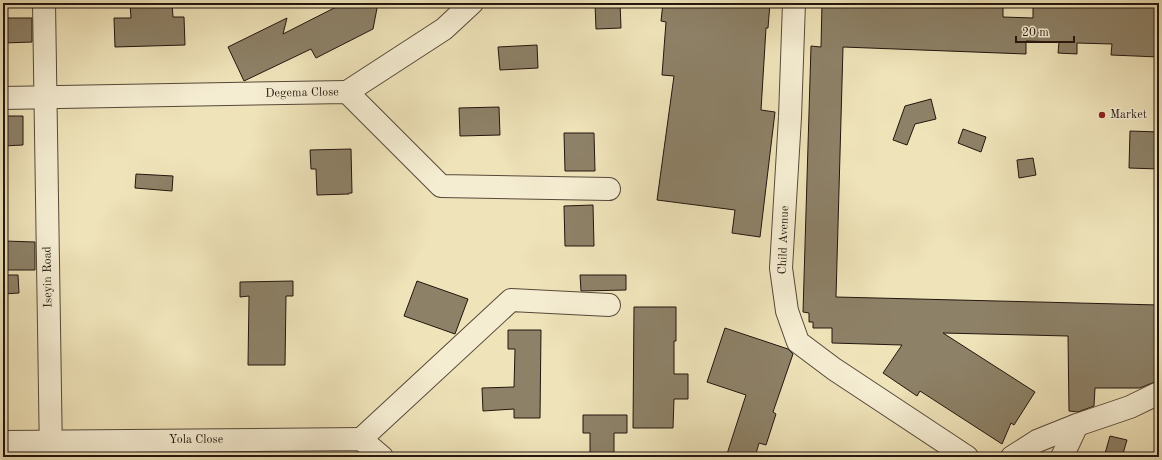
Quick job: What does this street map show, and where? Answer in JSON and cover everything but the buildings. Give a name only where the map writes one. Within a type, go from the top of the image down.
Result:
[{"type":"street","name":"Iseyin Road","points":[[44,3],[50,449]]},
{"type":"street","points":[[347,92],[444,29],[472,3]]},
{"type":"street","name":"Child Avenue","points":[[794,3],[790,117],[781,268],[787,311],[798,342],[834,369],[967,457]]},
{"type":"street","name":"Degema Close","points":[[3,98],[347,92],[441,186],[609,189]]},
{"type":"street","points":[[382,457],[361,439],[511,300],[609,305]]},
{"type":"street","points":[[1012,457],[1037,441],[1077,425],[1130,407],[1159,393]]},
{"type":"street","points":[[1062,457],[1077,425]]},
{"type":"street","name":"Yola Close","points":[[3,442],[50,449],[361,439]]},
{"type":"place","name":"Market","points":[[1102,115]]}]
